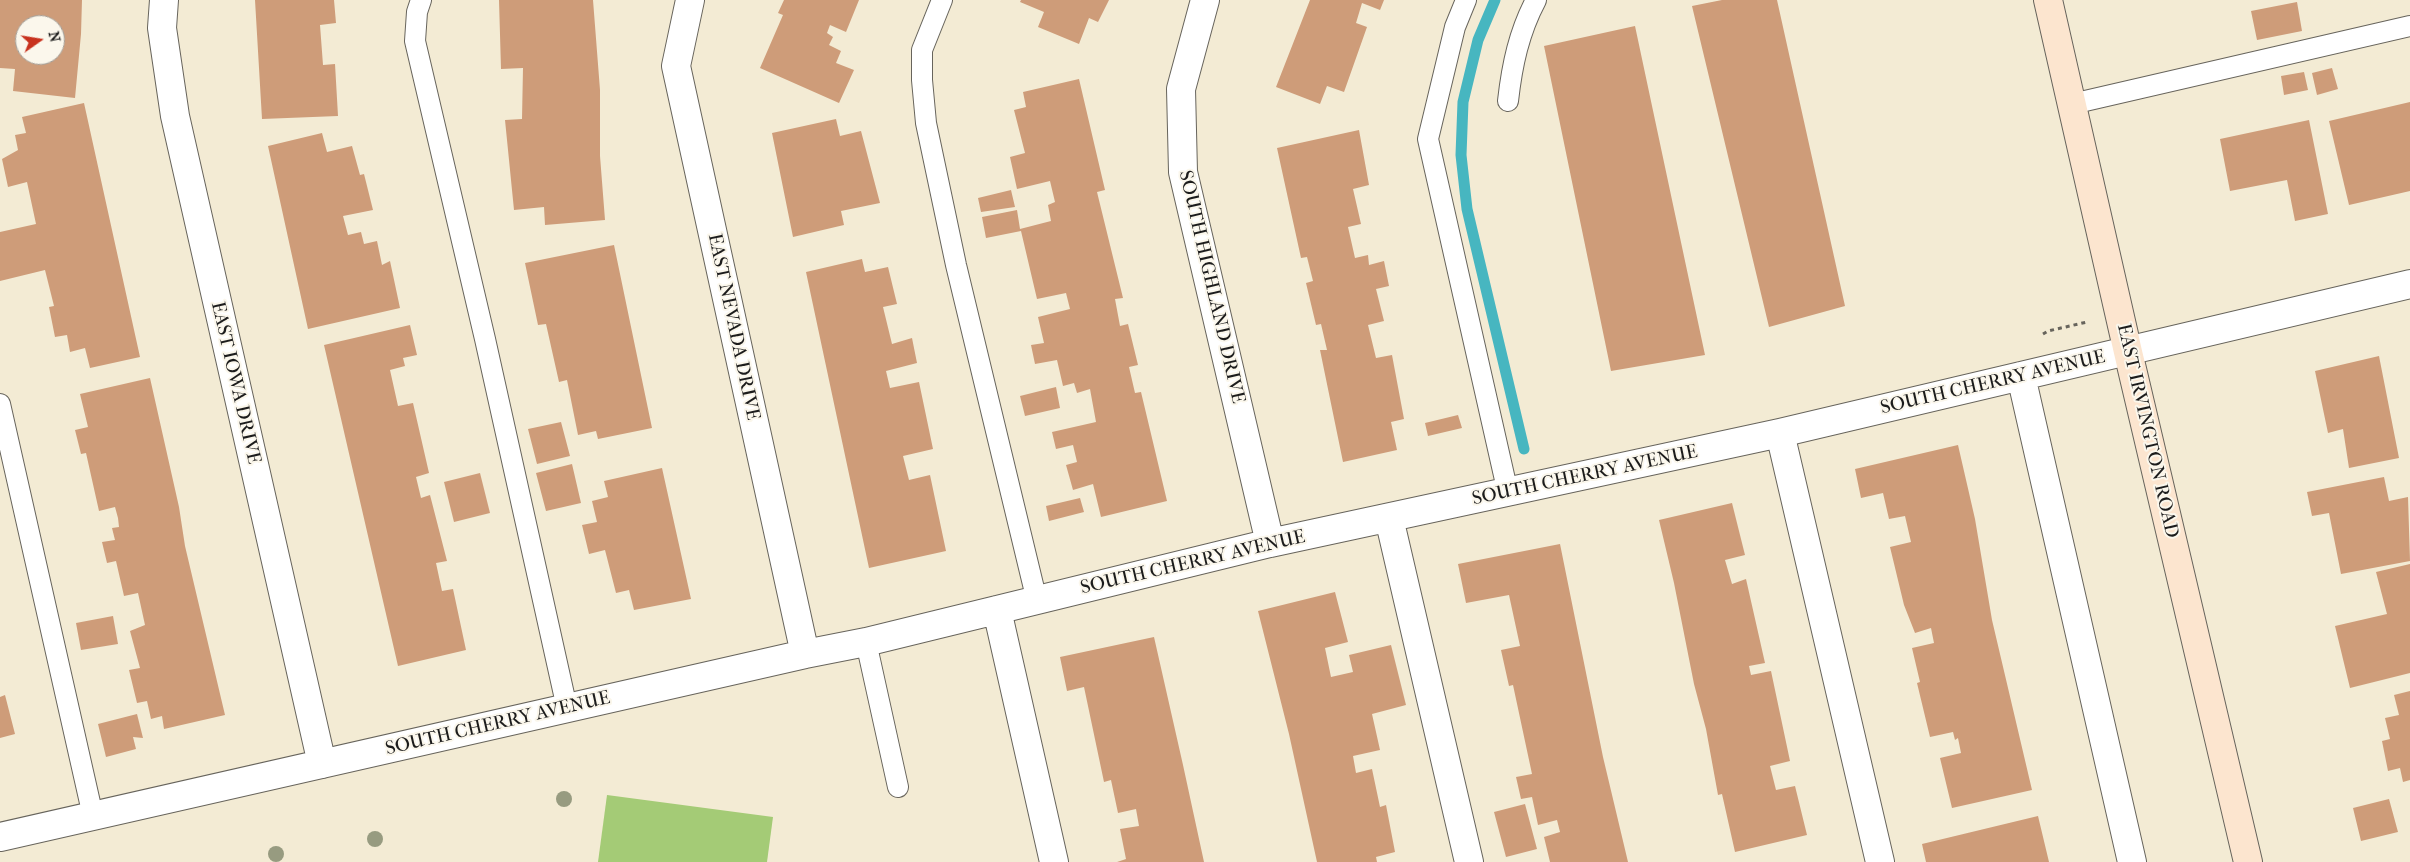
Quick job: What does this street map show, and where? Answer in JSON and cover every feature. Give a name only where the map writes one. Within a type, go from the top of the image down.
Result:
[{"type":"main road","name":"EAST IRVINGTON ROAD","points":[[2048,0],[2128,352],[2248,862]]},
{"type":"street","name":"EAST IOWA DRIVE","points":[[164,0],[162,28],[175,116],[322,764]]},
{"type":"street","name":"EAST NEVADA DRIVE","points":[[690,0],[676,66],[805,654]]},
{"type":"street","name":"SOUTH HIGHLAND DRIVE","points":[[1205,0],[1181,89],[1183,172],[1270,543]]},
{"type":"street","name":"SOUTH CHERRY AVENUE","points":[[0,837],[805,654],[866,642],[1270,543],[1780,433],[2410,284]]},
{"type":"street","points":[[2021,376],[2132,862]]},
{"type":"street","points":[[1780,433],[1880,862]]},
{"type":"street","points":[[1389,518],[1469,862]]},
{"type":"street","points":[[997,610],[1054,862]]},
{"type":"lane","points":[[421,0],[417,12],[415,42],[568,708]]},
{"type":"lane","points":[[942,0],[922,50],[922,80],[926,123],[956,265],[1037,601]]},
{"type":"lane","points":[[1466,0],[1454,27],[1428,139],[1508,493]]},
{"type":"lane","points":[[1508,101],[1512,67],[1521,34],[1536,0]]},
{"type":"lane","points":[[2072,104],[2410,26]]},
{"type":"lane","points":[[0,404],[93,816]]},
{"type":"lane","points":[[866,642],[898,787]]},
{"type":"green space","points":[[607,795],[773,817],[767,862],[598,862]]},
{"type":"building","points":[[0,0],[82,0],[75,98],[13,91],[15,69],[0,68]]},
{"type":"building","points":[[255,0],[334,0],[336,23],[320,25],[323,65],[335,64],[338,116],[262,119]]},
{"type":"building","points":[[499,0],[593,0],[600,90],[600,156],[605,220],[545,225],[544,207],[514,210],[505,120],[522,119],[523,68],[501,69]]},
{"type":"building","points":[[784,0],[859,0],[846,32],[830,25],[827,33],[833,37],[829,45],[841,51],[836,63],[854,70],[839,103],[760,68],[783,15],[778,13]]},
{"type":"building","points":[[1021,0],[1109,0],[1098,22],[1089,18],[1079,44],[1038,27],[1044,12],[1020,2]]},
{"type":"building","points":[[1310,0],[1384,0],[1380,10],[1362,3],[1356,23],[1367,27],[1344,92],[1327,86],[1320,104],[1276,87]]},
{"type":"building","points":[[1722,0],[1777,0],[1845,306],[1769,327],[1692,6]]},
{"type":"building","points":[[2297,2],[2302,31],[2257,40],[2251,11]]},
{"type":"building","points":[[1635,26],[1705,355],[1611,371],[1544,46]]},
{"type":"building","points":[[2332,68],[2338,89],[2317,95],[2312,73]]},
{"type":"building","points":[[2304,72],[2308,90],[2284,95],[2281,76]]},
{"type":"building","points":[[1079,79],[1105,190],[1097,192],[1123,298],[1115,299],[1120,326],[1128,324],[1138,365],[1129,367],[1135,393],[1141,392],[1167,501],[1101,517],[1093,484],[1073,490],[1066,465],[1077,462],[1073,445],[1056,449],[1052,432],[1096,422],[1090,389],[1077,393],[1074,383],[1063,386],[1057,360],[1035,364],[1031,345],[1044,343],[1038,317],[1070,309],[1066,293],[1037,299],[1021,231],[986,238],[982,217],[1017,210],[1020,229],[1051,221],[1048,205],[1055,202],[1050,181],[1017,189],[1010,157],[1025,153],[1014,110],[1026,107],[1023,92]]},
{"type":"building","points":[[2410,102],[2410,191],[2349,205],[2329,121]]},
{"type":"building","points":[[84,103],[140,357],[90,368],[85,348],[70,352],[67,335],[55,337],[49,307],[54,306],[45,270],[0,281],[0,232],[36,224],[27,182],[8,187],[2,159],[18,150],[15,135],[26,133],[22,117]]},
{"type":"building","points":[[836,119],[840,136],[861,131],[880,203],[841,211],[844,225],[793,237],[772,133]]},
{"type":"building","points":[[2309,120],[2328,214],[2295,221],[2287,180],[2230,191],[2220,139]]},
{"type":"building","points":[[1359,130],[1369,185],[1353,189],[1361,224],[1348,227],[1355,258],[1368,255],[1369,265],[1384,261],[1389,286],[1376,289],[1384,321],[1368,325],[1376,358],[1392,355],[1404,419],[1391,422],[1397,450],[1343,462],[1320,350],[1327,350],[1321,324],[1316,325],[1306,283],[1313,281],[1307,257],[1301,258],[1277,148]]},
{"type":"building","points":[[322,133],[327,152],[352,146],[360,175],[364,174],[373,210],[343,216],[348,235],[361,232],[364,244],[377,241],[382,265],[390,261],[400,308],[308,329],[268,146]]},
{"type":"building","points":[[1011,190],[1015,207],[981,212],[978,198]]},
{"type":"building","points":[[614,245],[652,428],[598,439],[596,431],[578,435],[567,380],[559,382],[546,324],[538,325],[525,263]]},
{"type":"building","points":[[862,259],[865,272],[888,267],[897,304],[883,307],[892,344],[912,338],[917,363],[886,371],[890,388],[919,382],[933,449],[903,456],[909,480],[930,475],[946,551],[869,568],[806,272]]},
{"type":"building","points":[[410,325],[417,355],[403,358],[405,366],[390,370],[398,406],[413,403],[429,473],[416,477],[421,498],[430,495],[447,561],[436,563],[442,591],[453,589],[466,650],[398,666],[324,345]]},
{"type":"building","points":[[2379,356],[2399,458],[2349,468],[2343,429],[2328,433],[2315,371]]},
{"type":"building","points":[[150,378],[179,507],[185,546],[225,715],[164,729],[162,716],[151,719],[147,701],[137,703],[129,670],[140,668],[130,631],[145,625],[138,593],[124,596],[116,561],[107,563],[102,542],[115,540],[112,528],[119,527],[118,518],[115,507],[99,511],[86,453],[81,454],[75,430],[88,427],[80,394]]},
{"type":"building","points":[[1056,387],[1060,408],[1025,416],[1020,396]]},
{"type":"building","points":[[1458,415],[1462,428],[1428,436],[1425,423]]},
{"type":"building","points":[[561,422],[570,456],[537,464],[528,429]]},
{"type":"building","points":[[1958,445],[1975,519],[1992,620],[2032,790],[1952,808],[1940,758],[1961,753],[1958,738],[1955,740],[1953,732],[1930,737],[1917,683],[1920,682],[1912,648],[1934,643],[1931,628],[1915,633],[1904,605],[1890,547],[1911,542],[1905,516],[1889,519],[1883,493],[1861,498],[1855,469]]},
{"type":"building","points":[[572,464],[581,503],[546,511],[536,473]]},
{"type":"building","points":[[662,468],[691,599],[634,610],[629,590],[616,593],[605,550],[589,554],[582,525],[597,522],[592,501],[608,497],[604,481]]},
{"type":"building","points":[[480,473],[490,513],[454,522],[444,482]]},
{"type":"building","points":[[2384,477],[2389,501],[2408,497],[2410,561],[2341,574],[2329,513],[2312,516],[2307,492]]},
{"type":"building","points":[[1080,498],[1084,512],[1049,521],[1046,506]]},
{"type":"building","points":[[1732,503],[1745,555],[1725,560],[1732,584],[1746,579],[1765,663],[1749,666],[1751,675],[1771,671],[1790,761],[1770,766],[1776,790],[1795,786],[1807,835],[1735,852],[1722,794],[1718,795],[1706,729],[1694,684],[1674,583],[1659,520]]},
{"type":"building","points":[[1560,544],[1603,757],[1628,862],[1550,862],[1544,837],[1560,832],[1557,820],[1538,825],[1532,797],[1521,799],[1516,777],[1532,774],[1513,685],[1509,686],[1501,650],[1520,646],[1509,595],[1466,603],[1458,564]]},
{"type":"building","points":[[2410,564],[2410,673],[2350,688],[2335,626],[2387,614],[2376,572]]},
{"type":"building","points":[[1335,592],[1348,642],[1325,648],[1331,677],[1353,672],[1349,655],[1391,645],[1406,705],[1372,714],[1380,750],[1353,756],[1356,773],[1372,769],[1380,807],[1386,805],[1395,852],[1376,857],[1377,862],[1317,862],[1289,734],[1258,611]]},
{"type":"building","points":[[113,616],[118,644],[81,650],[76,623]]},
{"type":"building","points":[[1154,637],[1204,862],[1117,862],[1126,859],[1120,829],[1139,826],[1136,809],[1118,813],[1111,780],[1104,782],[1084,687],[1067,691],[1060,657]]},
{"type":"building","points":[[2410,691],[2410,780],[2403,782],[2400,768],[2388,771],[2382,741],[2390,739],[2385,718],[2399,715],[2394,695]]},
{"type":"building","points":[[5,695],[15,734],[0,738],[0,697]]},
{"type":"building","points":[[137,714],[143,738],[133,737],[136,749],[106,757],[98,724]]},
{"type":"building","points":[[2389,799],[2398,832],[2361,841],[2353,808]]},
{"type":"building","points":[[1525,804],[1537,849],[1506,857],[1494,812]]},
{"type":"building","points":[[2038,816],[2049,862],[1926,862],[1922,844]]},
{"type":"waterway","points":[[1495,0],[1478,40],[1463,102],[1461,155],[1467,209],[1524,449]]}]
